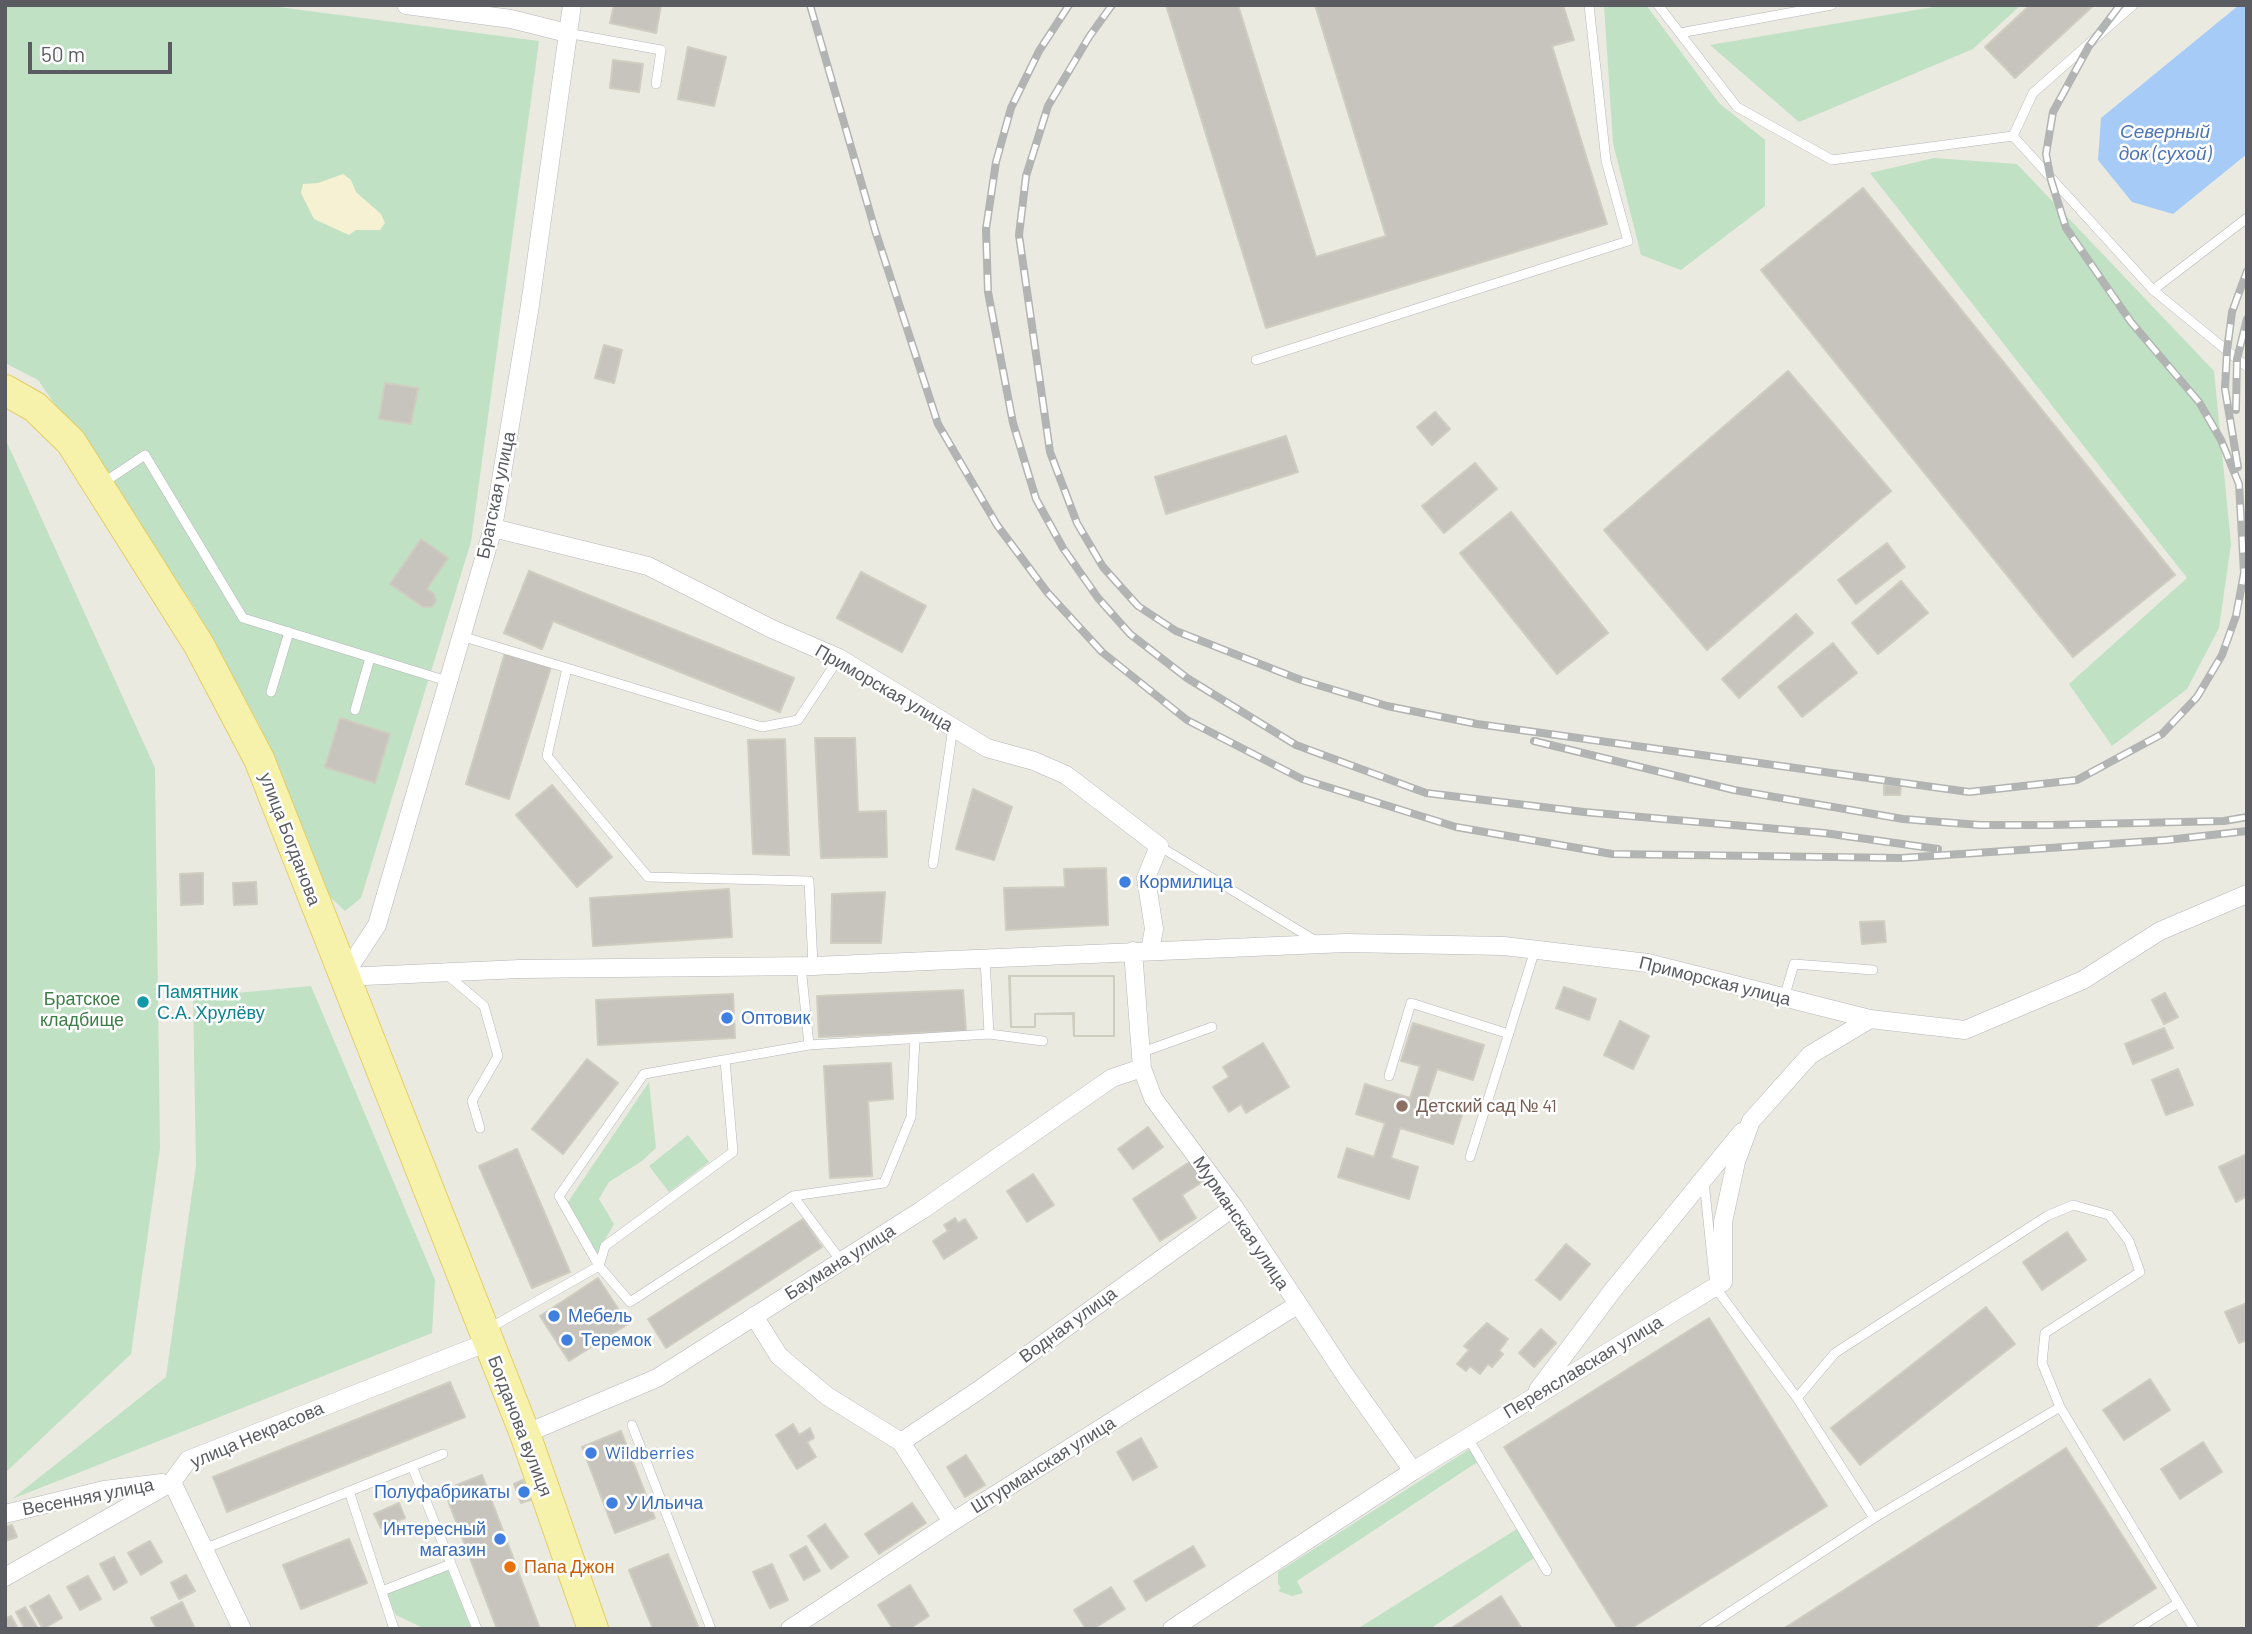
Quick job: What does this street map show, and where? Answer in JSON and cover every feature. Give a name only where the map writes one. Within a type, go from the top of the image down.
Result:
[{"type":"main road","name":"улица Богданова","points":[[5,390],[35,407],[71,442],[199,645],[259,759],[486,1337]]},
{"type":"main road","name":"Богданова вулиця","points":[[486,1337],[525,1434],[593,1629]]},
{"type":"street","points":[[406,5],[511,19],[567,33]]},
{"type":"street","name":"Братская улица","points":[[343,977],[377,925],[459,636],[493,528],[530,305],[572,5]]},
{"type":"street","name":"Приморская улица","points":[[493,528],[648,566],[839,658],[987,748],[1034,761],[1066,775],[1159,846]]},
{"type":"street","points":[[1141,950],[1154,929],[1146,878],[1159,846]]},
{"type":"street","name":"Приморская улица","points":[[343,977],[445,972],[807,966],[1141,950],[1205,951],[1322,945],[1504,946],[1648,963],[1870,1020],[1965,1030],[2083,980],[2160,931],[2247,894]]},
{"type":"street","name":"Мурманская улица","points":[[1141,950],[1141,1061],[1153,1098],[1234,1207],[1297,1305],[1413,1471]]},
{"type":"street","points":[[1531,1399],[1613,1290],[1751,1121],[1810,1055],[1870,1020]]},
{"type":"street","name":"Баумана улица","points":[[525,1434],[657,1378],[922,1210],[1112,1077],[1141,1061]]},
{"type":"street","points":[[1715,1287],[1723,1282],[1723,1222],[1736,1162],[1751,1121]]},
{"type":"street","name":"Водная улица","points":[[901,1442],[979,1390],[1234,1207]]},
{"type":"street","name":"Переяславская улица","points":[[1172,1629],[1413,1471],[1715,1287]]},
{"type":"street","name":"Штурманская улица","points":[[790,1629],[952,1522],[1297,1305]]},
{"type":"street","points":[[754,1316],[779,1356],[827,1396],[901,1442],[952,1522]]},
{"type":"street","name":"улица Некрасова","points":[[5,1577],[172,1482],[188,1460],[486,1337]]},
{"type":"street","points":[[172,1482],[242,1629]]},
{"type":"street","name":"Весенняя улица","points":[[5,1514],[104,1490],[172,1482]]},
{"type":"lane","points":[[1256,360],[1628,241],[1606,161],[1590,5]]},
{"type":"lane","points":[[1658,5],[1737,107],[1832,160],[2013,135]]},
{"type":"lane","points":[[1680,33],[1832,5]]},
{"type":"lane","points":[[2013,135],[2033,93],[2133,5]]},
{"type":"lane","points":[[567,33],[661,50],[656,84]]},
{"type":"lane","points":[[2013,135],[2153,290],[2247,367]]},
{"type":"lane","points":[[2153,290],[2247,218]]},
{"type":"lane","points":[[99,486],[145,455],[243,618],[447,681]]},
{"type":"lane","points":[[271,692],[289,632]]},
{"type":"lane","points":[[459,636],[762,727],[798,720],[839,658]]},
{"type":"lane","points":[[355,710],[370,658]]},
{"type":"lane","points":[[567,668],[547,756],[648,877],[809,881],[809,1045]]},
{"type":"lane","points":[[933,864],[953,727]]},
{"type":"lane","points":[[1159,846],[1322,945]]},
{"type":"lane","points":[[1469,1157],[1535,950]]},
{"type":"lane","points":[[985,959],[989,1034]]},
{"type":"lane","points":[[1784,998],[1794,964],[1873,970]]},
{"type":"lane","points":[[445,972],[484,1006],[498,1056],[472,1101],[481,1128]]},
{"type":"lane","points":[[1389,1076],[1411,1003],[1510,1034]]},
{"type":"lane","points":[[1141,1061],[1212,1027]]},
{"type":"lane","points":[[915,1038],[911,1116],[884,1184],[793,1196],[630,1302],[599,1266],[559,1196],[644,1074],[809,1045],[915,1038],[989,1034],[1043,1041]]},
{"type":"lane","points":[[486,1337],[599,1266],[605,1246],[733,1152],[725,1060]]},
{"type":"lane","points":[[1704,1179],[1715,1287],[1797,1398],[1874,1518]]},
{"type":"lane","points":[[793,1196],[841,1261]]},
{"type":"lane","points":[[1797,1398],[1835,1353],[2047,1216],[2073,1205],[2109,1214],[2129,1241],[2140,1272],[2045,1333],[2042,1363],[2060,1407],[2194,1629]]},
{"type":"lane","points":[[1704,1629],[1874,1518],[2060,1407]]},
{"type":"lane","points":[[632,1425],[711,1629]]},
{"type":"lane","points":[[1468,1437],[1547,1571]]},
{"type":"lane","points":[[204,1549],[443,1454]]},
{"type":"lane","points":[[412,1466],[477,1629]]},
{"type":"lane","points":[[349,1491],[394,1629]]},
{"type":"lane","points":[[382,1591],[451,1564]]},
{"type":"lane","points":[[2137,1629],[2178,1603]]},
{"type":"green space","points":[[5,5],[263,5],[539,41],[471,542],[361,898],[345,911],[330,897],[260,726],[194,606],[38,380],[5,363]]},
{"type":"green space","points":[[1604,5],[1646,5],[1719,103],[1765,140],[1765,206],[1681,270],[1641,255],[1613,143]]},
{"type":"green space","points":[[1945,5],[2021,5],[1973,49],[1799,122],[1710,45]]},
{"type":"green space","points":[[1934,158],[2017,164],[2214,371],[2231,544],[2219,628],[2187,689],[2112,746],[2069,684],[2187,578],[1870,173]]},
{"type":"green space","name":"Братское кладбище","points":[[5,438],[155,768],[160,1148],[131,1354],[5,1473]]},
{"type":"green space","points":[[311,986],[435,1280],[432,1333],[12,1499],[166,1377],[196,1165],[193,997]]},
{"type":"green space","points":[[649,1082],[656,1148],[642,1161],[609,1182],[599,1199],[614,1224],[597,1254],[568,1202]]},
{"type":"green space","points":[[688,1135],[709,1162],[669,1192],[649,1166]]},
{"type":"green space","points":[[1471,1448],[1479,1461],[1297,1581],[1303,1593],[1292,1596],[1278,1591],[1281,1588],[1278,1584],[1278,1572]]},
{"type":"green space","points":[[1520,1527],[1537,1556],[1430,1629],[1357,1629]]},
{"type":"green space","points":[[448,1570],[472,1629],[425,1629],[396,1615],[386,1593]]},
{"type":"sand","points":[[343,174],[351,180],[356,192],[381,214],[385,223],[380,230],[356,230],[349,235],[314,219],[301,193],[303,184],[318,183]]},
{"type":"water","name":"Северный док (сухой)","points":[[2239,5],[2247,5],[2247,154],[2173,214],[2132,202],[2098,160],[2101,118]]},
{"type":"building","points":[[614,5],[661,5],[656,33],[610,23]]},
{"type":"building","points":[[1166,5],[1238,5],[1316,257],[1386,236],[1315,5],[1563,5],[1574,40],[1552,46],[1607,224],[1266,328]]},
{"type":"building","points":[[2030,5],[2094,5],[2015,78],[1985,47]]},
{"type":"building","points":[[688,47],[726,57],[714,106],[678,99]]},
{"type":"building","points":[[613,60],[643,64],[639,92],[610,88]]},
{"type":"building","points":[[1863,188],[2175,575],[2073,657],[1761,270]]},
{"type":"building","points":[[604,345],[622,350],[614,383],[595,378]]},
{"type":"building","points":[[1788,371],[1891,491],[1707,650],[1604,530]]},
{"type":"building","points":[[385,383],[418,388],[411,424],[379,419]]},
{"type":"building","points":[[1435,412],[1450,429],[1432,445],[1417,427]]},
{"type":"building","points":[[1286,436],[1298,472],[1166,514],[1155,477]]},
{"type":"building","points":[[1475,463],[1497,489],[1444,533],[1422,506]]},
{"type":"building","points":[[1511,512],[1608,633],[1557,674],[1460,553]]},
{"type":"building","points":[[421,539],[448,558],[427,589],[434,594],[436,601],[432,607],[423,607],[390,584]]},
{"type":"building","points":[[1887,543],[1905,567],[1856,604],[1838,580]]},
{"type":"building","points":[[529,571],[794,678],[780,712],[553,621],[542,649],[504,633]]},
{"type":"building","points":[[861,572],[926,606],[902,652],[837,618]]},
{"type":"building","points":[[1901,581],[1928,613],[1878,654],[1852,623]]},
{"type":"building","points":[[1796,614],[1813,633],[1739,698],[1722,679]]},
{"type":"building","points":[[1833,643],[1857,673],[1802,717],[1778,687]]},
{"type":"building","points":[[505,653],[551,667],[509,799],[466,784]]},
{"type":"building","points":[[340,718],[390,734],[375,783],[325,767]]},
{"type":"building","points":[[815,738],[855,738],[858,812],[886,811],[887,857],[821,858]]},
{"type":"building","points":[[785,739],[789,855],[753,854],[748,740]]},
{"type":"building","points":[[552,785],[612,857],[577,887],[516,815]]},
{"type":"building","points":[[1884,785],[1901,786],[1900,795],[1884,795]]},
{"type":"building","points":[[973,789],[1012,807],[994,860],[956,849]]},
{"type":"building","points":[[1106,868],[1108,925],[1006,930],[1004,888],[1065,887],[1064,869]]},
{"type":"building","points":[[203,873],[203,904],[181,905],[180,874]]},
{"type":"building","points":[[256,882],[257,904],[234,905],[233,883]]},
{"type":"building","points":[[729,889],[732,937],[593,946],[590,898]]},
{"type":"building","points":[[885,892],[881,943],[831,943],[832,894]]},
{"type":"building","points":[[1884,921],[1886,942],[1862,944],[1860,922]]},
{"type":"building","points":[[1009,976],[1114,976],[1114,1036],[1074,1036],[1073,1014],[1035,1014],[1035,1027],[1011,1027]]},
{"type":"building","points":[[1010,976],[1114,976],[1114,1036],[1074,1036],[1074,1013],[1035,1014],[1035,1027],[1011,1027]]},
{"type":"building","points":[[1564,987],[1596,999],[1589,1020],[1556,1008]]},
{"type":"building","points":[[963,990],[966,1031],[819,1037],[817,996]]},
{"type":"building","points":[[2165,993],[2178,1017],[2164,1024],[2152,1000]]},
{"type":"building","points":[[733,994],[735,1038],[598,1045],[596,1000]]},
{"type":"building","points":[[1620,1021],[1649,1036],[1633,1069],[1604,1055]]},
{"type":"building","name":"Детский сад № 41","points":[[1413,1023],[1484,1045],[1473,1080],[1437,1069],[1427,1100],[1463,1112],[1453,1144],[1400,1128],[1391,1158],[1418,1167],[1409,1199],[1338,1177],[1347,1148],[1374,1157],[1385,1123],[1356,1114],[1365,1084],[1410,1098],[1420,1066],[1401,1061]]},
{"type":"building","points":[[2164,1028],[2173,1048],[2133,1064],[2125,1044]]},
{"type":"building","points":[[1263,1043],[1289,1087],[1246,1113],[1241,1104],[1229,1112],[1213,1087],[1229,1077],[1223,1067]]},
{"type":"building","points":[[587,1059],[618,1083],[563,1154],[532,1129]]},
{"type":"building","points":[[891,1063],[893,1099],[868,1101],[872,1176],[830,1178],[824,1066]]},
{"type":"building","points":[[2178,1069],[2193,1105],[2166,1115],[2152,1080]]},
{"type":"building","points":[[1148,1127],[1163,1147],[1133,1169],[1118,1149]]},
{"type":"building","points":[[517,1149],[570,1272],[532,1288],[479,1166]]},
{"type":"building","points":[[2247,1154],[2247,1196],[2236,1202],[2219,1167]]},
{"type":"building","points":[[1191,1161],[1204,1181],[1182,1195],[1196,1218],[1160,1241],[1133,1199]]},
{"type":"building","points":[[1033,1174],[1054,1205],[1027,1222],[1007,1191]]},
{"type":"building","points":[[955,1218],[958,1223],[965,1219],[977,1238],[944,1259],[933,1241],[948,1231],[944,1225]]},
{"type":"building","points":[[803,1219],[822,1247],[666,1348],[648,1319]]},
{"type":"building","points":[[2067,1232],[2086,1260],[2042,1290],[2023,1262]]},
{"type":"building","points":[[1566,1244],[1590,1264],[1560,1300],[1536,1280]]},
{"type":"building","points":[[598,1278],[628,1324],[569,1361],[540,1316]]},
{"type":"building","points":[[2247,1303],[2247,1340],[2239,1343],[2225,1312]]},
{"type":"building","points":[[1986,1307],[2015,1344],[1860,1465],[1831,1428]]},
{"type":"building","points":[[1709,1318],[1827,1506],[1630,1629],[1618,1629],[1504,1447]]},
{"type":"building","points":[[1487,1323],[1508,1339],[1499,1351],[1503,1354],[1492,1367],[1488,1364],[1480,1374],[1470,1366],[1466,1371],[1457,1364],[1469,1350],[1464,1346]]},
{"type":"building","points":[[1541,1329],[1556,1343],[1534,1367],[1519,1353]]},
{"type":"building","points":[[2150,1379],[2170,1410],[2124,1440],[2103,1410]]},
{"type":"building","points":[[450,1382],[465,1417],[227,1512],[213,1477]]},
{"type":"building","points":[[793,1424],[799,1435],[810,1428],[814,1438],[807,1442],[816,1457],[797,1469],[776,1435]]},
{"type":"building","points":[[621,1431],[655,1518],[615,1533],[582,1447]]},
{"type":"building","points":[[1141,1438],[1157,1467],[1133,1480],[1117,1452]]},
{"type":"building","points":[[2203,1442],[2222,1472],[2180,1499],[2161,1469]]},
{"type":"building","points":[[2066,1448],[2156,1588],[2092,1629],[1783,1629]]},
{"type":"building","points":[[966,1455],[985,1485],[965,1497],[947,1467]]},
{"type":"building","points":[[482,1475],[540,1629],[497,1629],[444,1490]]},
{"type":"building","points":[[523,1480],[530,1500],[521,1503],[514,1484]]},
{"type":"building","points":[[399,1503],[405,1518],[381,1528],[374,1514]]},
{"type":"building","points":[[912,1503],[926,1523],[879,1554],[865,1534]]},
{"type":"building","points":[[825,1524],[848,1557],[831,1569],[808,1536]]},
{"type":"building","points":[[12,1525],[17,1537],[5,1541],[5,1527]]},
{"type":"building","points":[[349,1539],[367,1583],[301,1609],[283,1565]]},
{"type":"building","points":[[150,1541],[162,1562],[141,1575],[128,1553]]},
{"type":"building","points":[[806,1546],[820,1571],[804,1580],[790,1555]]},
{"type":"building","points":[[1193,1546],[1205,1566],[1146,1601],[1134,1581]]},
{"type":"building","points":[[668,1554],[699,1629],[653,1629],[629,1570]]},
{"type":"building","points":[[114,1557],[127,1582],[114,1590],[100,1564]]},
{"type":"building","points":[[772,1564],[788,1600],[770,1608],[753,1572]]},
{"type":"building","points":[[186,1575],[195,1591],[179,1599],[171,1583]]},
{"type":"building","points":[[88,1576],[101,1599],[80,1610],[67,1587]]},
{"type":"building","points":[[910,1585],[929,1616],[909,1629],[893,1629],[878,1605]]},
{"type":"building","points":[[1111,1587],[1125,1609],[1093,1629],[1086,1629],[1074,1610]]},
{"type":"building","points":[[49,1595],[62,1618],[43,1629],[30,1606]]},
{"type":"building","points":[[1501,1596],[1522,1629],[1450,1629]]},
{"type":"building","points":[[182,1602],[195,1629],[157,1629],[151,1618]]},
{"type":"building","points":[[25,1607],[38,1629],[25,1629],[16,1612]]},
{"type":"building","points":[[11,1616],[18,1629],[5,1629],[5,1619]]},
{"type":"railway","points":[[810,5],[875,230],[938,424],[997,525],[1047,592],[1102,652],[1187,720],[1302,779],[1456,827],[1612,854],[1902,858],[2167,840],[2247,831]]},
{"type":"railway","points":[[1069,5],[1039,51],[1011,108],[996,162],[986,229],[988,292],[1013,423],[1036,499],[1063,548],[1098,598],[1130,634],[1187,678],[1296,745],[1426,793],[1584,812],[1824,833],[1938,849]]},
{"type":"railway","points":[[1112,5],[1089,37],[1048,106],[1026,176],[1019,235],[1050,452],[1077,523],[1103,567],[1138,606],[1176,631],[1301,680],[1387,706],[1477,724],[1969,792],[2077,780],[2162,734],[2197,697],[2222,655],[2236,616],[2244,573],[2239,484],[2221,440],[2199,402],[2131,322],[2066,228],[2046,154],[2053,112],[2089,46],[2120,5]]},
{"type":"railway","points":[[2238,467],[2225,389],[2232,312],[2247,271]]},
{"type":"railway","points":[[2236,410],[2237,359],[2247,319]]},
{"type":"railway","points":[[1534,741],[1734,790],[1903,819],[1980,825],[2050,825],[2224,821],[2247,817]]},
{"type":"place","name":"Кормилица","points":[[1125,882]]},
{"type":"place","name":"Памятник С.А. Хрулёву","points":[[143,1002]]},
{"type":"place","name":"Оптовик","points":[[727,1018]]},
{"type":"place","name":"Детский сад № 41","points":[[1402,1106]]},
{"type":"place","name":"Мебель","points":[[554,1316]]},
{"type":"place","name":"Теремок","points":[[567,1340]]},
{"type":"place","name":"Wildberries","points":[[591,1453]]},
{"type":"place","name":"Полуфабрикаты","points":[[524,1492]]},
{"type":"place","name":"У Ильича","points":[[612,1503]]},
{"type":"place","name":"Интересный магазин","points":[[500,1539]]},
{"type":"place","name":"Папа Джон","points":[[510,1567]]}]
